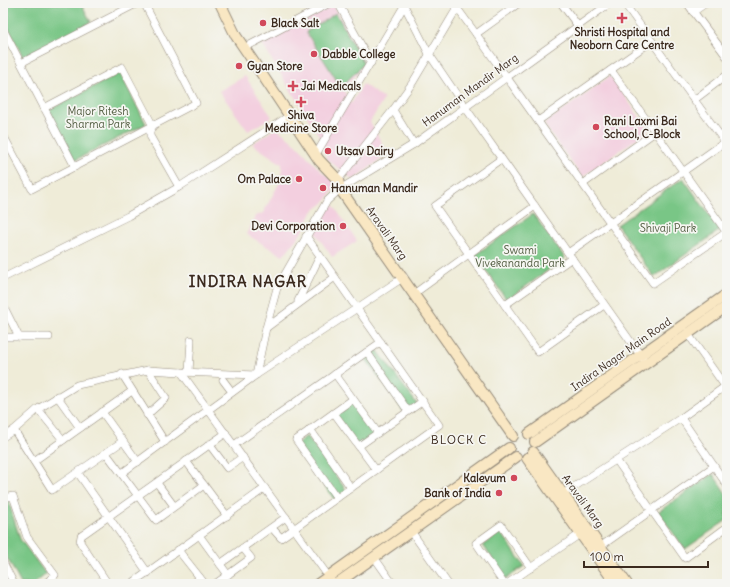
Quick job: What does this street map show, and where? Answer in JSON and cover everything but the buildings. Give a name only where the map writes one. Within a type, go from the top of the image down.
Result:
[{"type":"street","points":[[20,63],[138,3]]},
{"type":"street","points":[[3,136],[32,189],[196,104],[144,3]]},
{"type":"street","name":"Aravali Marg","points":[[220,3],[244,48],[315,156],[339,184],[513,436]]},
{"type":"street","points":[[244,48],[330,3]]},
{"type":"street","points":[[338,3],[371,63]]},
{"type":"street","points":[[561,3],[578,26]]},
{"type":"street","name":"Hanuman Mandir Marg","points":[[339,184],[414,144],[610,3]]},
{"type":"street","points":[[505,305],[570,256],[610,223],[683,171],[726,144],[624,3]]},
{"type":"street","points":[[687,3],[727,57]]},
{"type":"street","points":[[693,12],[706,3]]},
{"type":"street","points":[[476,34],[516,4]]},
{"type":"street","points":[[315,156],[404,5]]},
{"type":"street","points":[[404,5],[429,54],[501,159],[643,359]]},
{"type":"street","points":[[256,375],[266,328],[277,288],[327,201],[393,110],[458,5],[476,34],[653,283],[727,233],[611,70]]},
{"type":"street","points":[[3,30],[75,167]]},
{"type":"street","points":[[538,121],[652,41]]},
{"type":"street","points":[[44,108],[122,67],[153,126]]},
{"type":"street","points":[[694,100],[727,75]]},
{"type":"street","points":[[393,110],[414,144]]},
{"type":"street","points":[[4,276],[128,216],[179,188],[289,116]]},
{"type":"street","points":[[153,126],[150,131],[150,136],[179,188]]},
{"type":"street","points":[[583,184],[655,132]]},
{"type":"street","points":[[501,159],[435,206],[538,352],[604,305]]},
{"type":"street","points":[[414,293],[535,206]]},
{"type":"street","points":[[272,528],[280,539],[439,425],[306,236]]},
{"type":"street","points":[[297,303],[320,256]]},
{"type":"street","points":[[266,328],[297,303],[335,277]]},
{"type":"street","points":[[122,473],[256,375],[404,277]]},
{"type":"street","name":"Indira Nagar Main Road","points":[[318,584],[333,582],[374,557],[528,449],[727,294]]},
{"type":"street","points":[[3,305],[19,337]]},
{"type":"street","name":"Indira Nagar Main Road","points":[[643,359],[688,334],[727,306]]},
{"type":"street","points":[[563,494],[681,418],[726,387],[688,334]]},
{"type":"street","points":[[3,336],[49,337]]},
{"type":"street","points":[[191,340],[185,372],[208,409],[333,582]]},
{"type":"street","points":[[234,445],[381,342]]},
{"type":"street","points":[[367,352],[408,411]]},
{"type":"street","points":[[3,437],[14,430],[38,409],[77,385],[122,374],[148,370],[256,375]]},
{"type":"street","points":[[147,414],[166,398],[148,370]]},
{"type":"street","points":[[122,374],[165,442]]},
{"type":"street","points":[[335,374],[378,433]]},
{"type":"street","points":[[223,380],[232,392]]},
{"type":"street","points":[[34,461],[132,390]]},
{"type":"street","points":[[57,396],[80,428]]},
{"type":"street","points":[[337,498],[296,442],[297,439],[310,429],[353,399]]},
{"type":"street","points":[[359,446],[423,401]]},
{"type":"street","points":[[38,409],[63,440]]},
{"type":"street","points":[[102,412],[138,462]]},
{"type":"street","points":[[334,413],[376,470]]},
{"type":"street","points":[[681,418],[727,485]]},
{"type":"street","points":[[310,429],[351,488]]},
{"type":"street","points":[[14,430],[52,490],[123,441]]},
{"type":"street","points":[[522,432],[528,449],[512,454],[509,448],[510,440],[513,436],[522,432]]},
{"type":"street","points":[[108,584],[80,542],[81,536],[140,496],[226,433]]},
{"type":"street","points":[[209,444],[227,468],[243,457]]},
{"type":"street","name":"Indira Nagar Main Road","points":[[333,582],[509,448]]},
{"type":"street","name":"Aravali Marg","points":[[528,449],[563,494],[584,532]]},
{"type":"street","name":"Aravali Marg","points":[[528,449],[596,549],[616,584]]},
{"type":"street","points":[[106,452],[140,496],[156,520],[204,485]]},
{"type":"street","points":[[617,460],[685,558],[727,527]]},
{"type":"street","points":[[186,461],[227,516]]},
{"type":"street","points":[[596,549],[714,466]]},
{"type":"street","points":[[78,473],[148,573]]},
{"type":"street","points":[[157,483],[174,506]]},
{"type":"street","points":[[131,584],[265,488]]},
{"type":"street","points":[[3,498],[13,496],[27,537],[55,576],[44,584]]},
{"type":"street","points":[[220,564],[286,517]]},
{"type":"street","points":[[531,568],[501,525],[476,543],[506,584],[531,568],[584,532]]},
{"type":"street","points":[[411,531],[448,584]]},
{"type":"street","points":[[199,536],[228,575]]},
{"type":"street","points":[[215,584],[251,558],[244,548]]},
{"type":"street","name":"Aravali Marg","points":[[596,549],[627,584]]},
{"type":"street","points":[[178,550],[202,581],[192,584]]},
{"type":"street","points":[[374,557],[393,584]]},
{"type":"street","points":[[3,562],[14,584]]},
{"type":"shaded area","points":[[334,5],[366,65],[343,89],[351,104],[363,84],[384,99],[370,122],[388,154],[353,180],[327,159],[321,139],[262,44]]},
{"type":"shaded area","points":[[245,76],[272,117],[248,131],[219,91]]},
{"type":"shaded area","name":"Rani Laxmi Bai School, C-Block","points":[[610,76],[649,130],[582,177],[544,124]]},
{"type":"shaded area","points":[[276,128],[292,140],[321,171],[338,184],[324,203],[312,212],[305,228],[283,256],[246,234],[256,216],[263,213],[281,180],[282,164],[252,144]]},
{"type":"shaded area","points":[[330,200],[357,241],[332,257],[312,228]]},
{"type":"green space","points":[[81,3],[91,22],[23,57],[3,18],[3,4]]},
{"type":"green space","points":[[336,13],[364,64],[341,87],[306,32]]},
{"type":"green space","name":"Major Ritesh Sharma Park","points":[[120,73],[146,124],[75,160],[49,110]]},
{"type":"green space","name":"Shivaji Park","points":[[683,178],[720,230],[654,277],[617,225]]},
{"type":"green space","name":"Swami Vivekananda Park","points":[[533,214],[565,258],[507,300],[475,255]]},
{"type":"green space","points":[[377,350],[417,404],[405,413],[365,358]]},
{"type":"green space","points":[[353,403],[375,434],[358,446],[336,416]]},
{"type":"green space","points":[[307,436],[346,490],[334,499],[295,445]]},
{"type":"green space","points":[[713,474],[727,495],[727,520],[685,549],[658,512]]},
{"type":"green space","points":[[8,500],[20,539],[46,574],[34,584],[21,584],[3,550],[3,501]]},
{"type":"green space","points":[[501,532],[524,566],[506,579],[483,545]]},
{"type":"place","name":"Shristi Hospital and Neoborn Care Centre","points":[[622,18]]},
{"type":"place","name":"Black Salt","points":[[263,23]]},
{"type":"place","name":"Dabble College","points":[[314,54]]},
{"type":"place","name":"Gyan Store","points":[[239,66]]},
{"type":"place","name":"Jai Medicals","points":[[293,86]]},
{"type":"place","name":"Shiva Medicine Store","points":[[301,102]]},
{"type":"place","name":"Rani Laxmi Bai School, C-Block","points":[[596,127]]},
{"type":"place","name":"Utsav Dairy","points":[[328,151]]},
{"type":"place","name":"Om Palace","points":[[299,179]]},
{"type":"place","name":"Hanuman Mandir","points":[[323,188]]},
{"type":"place","name":"Devi Corporation","points":[[343,226]]},
{"type":"place","name":"Kalevum","points":[[514,478]]},
{"type":"place","name":"Bank of India","points":[[499,493]]},
{"type":"district","name":"INDIRA NAGAR","points":[[248,282]]},
{"type":"district","name":"BLOCK C","points":[[459,440]]}]
